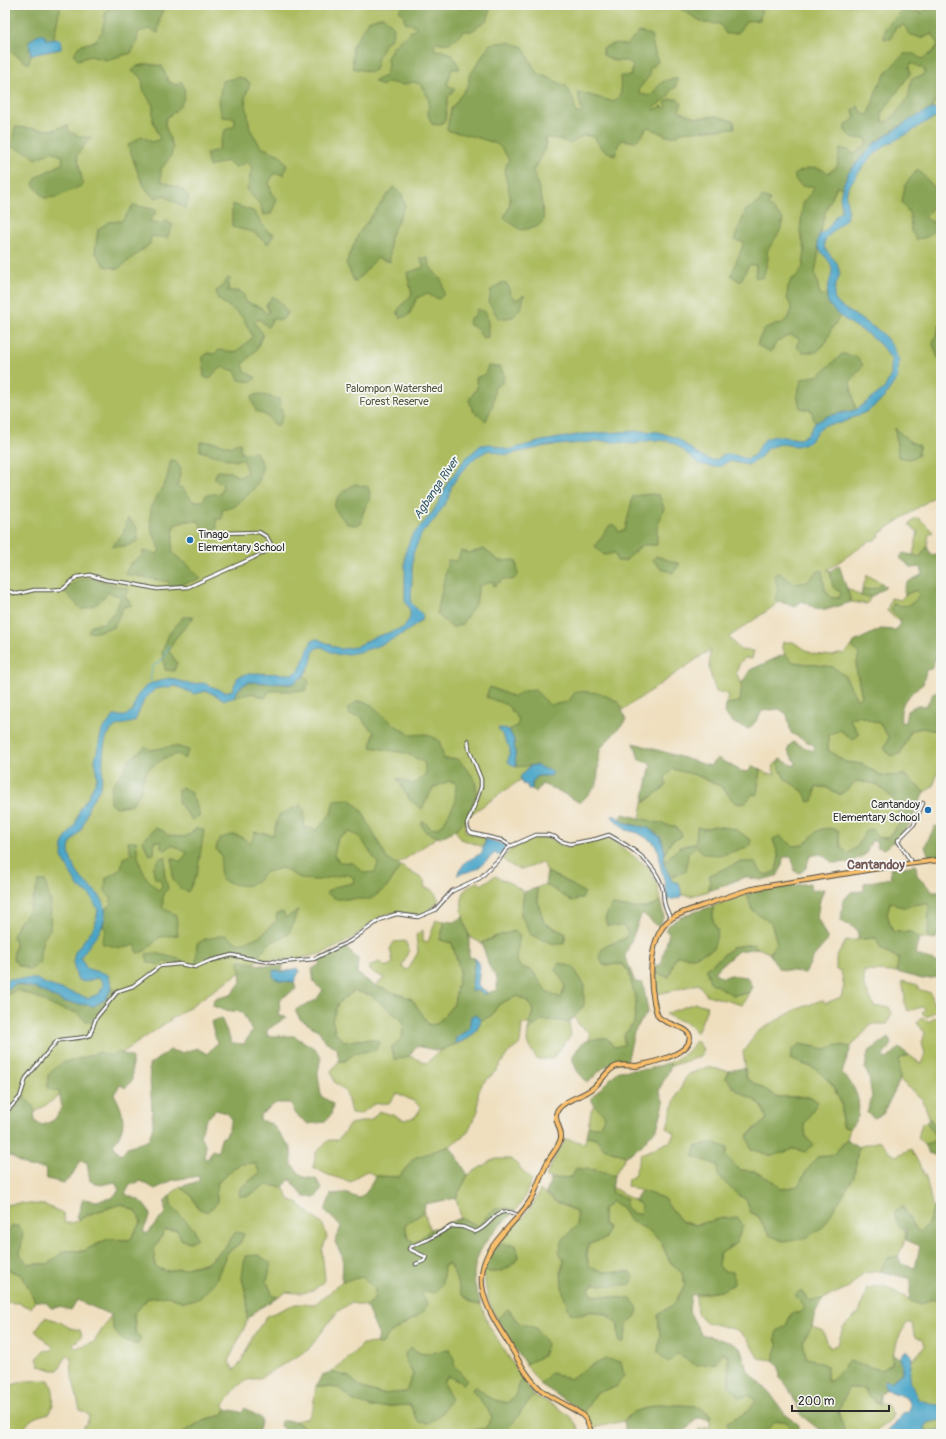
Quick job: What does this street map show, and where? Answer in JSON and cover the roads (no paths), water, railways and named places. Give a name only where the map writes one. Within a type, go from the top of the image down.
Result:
[{"type":"highway","points":[[592,1434],[586,1419],[581,1414],[541,1390],[531,1380],[488,1308],[481,1278],[483,1266],[489,1253],[498,1240],[520,1216],[534,1193],[547,1163],[559,1143],[560,1133],[556,1116],[559,1107],[594,1088],[609,1071],[616,1066],[636,1066],[658,1061],[681,1051],[689,1042],[690,1037],[685,1029],[662,1020],[659,1016],[652,987],[651,970],[656,942],[663,928],[671,919],[695,908],[747,891],[912,863],[941,860]]},
{"type":"street","points":[[5,587],[17,594],[34,590],[63,589],[77,577],[90,575],[106,580],[128,582],[157,589],[188,587],[253,558],[271,549],[272,546],[267,537],[259,532],[223,533]]},
{"type":"street","points":[[468,740],[469,749],[481,779],[481,787],[468,824],[468,829],[471,833],[500,840],[511,846]]},
{"type":"street","points":[[912,863],[898,840],[914,824],[923,803]]},
{"type":"street","points":[[5,1111],[8,1110],[20,1097],[26,1078],[57,1041],[63,1038],[85,1037],[90,1035],[96,1018],[118,991],[134,986],[160,966],[180,964],[195,967],[208,961],[232,955],[252,960],[282,962],[314,959],[350,941],[380,920],[397,914],[418,917],[435,910],[452,891],[480,878],[487,873],[511,846],[536,835],[555,837],[560,841],[570,844],[609,836],[641,856],[651,865],[663,889],[664,902],[671,919]]},
{"type":"street","points":[[416,1264],[424,1261],[426,1257],[411,1251],[409,1249],[410,1247],[429,1239],[448,1227],[457,1226],[475,1232],[483,1229],[497,1214],[501,1212],[512,1212],[520,1216]]},
{"type":"water","points":[[40,34],[45,36],[47,40],[59,39],[61,41],[61,49],[31,55],[29,41]]},
{"type":"water","points":[[932,109],[941,110],[941,118],[938,117],[922,124],[911,132],[886,145],[869,159],[848,187],[846,196],[848,210],[846,219],[827,237],[824,243],[825,249],[837,263],[840,274],[835,287],[834,298],[839,305],[882,333],[893,347],[899,361],[897,378],[884,398],[868,411],[841,423],[825,425],[809,442],[797,446],[780,444],[767,448],[760,458],[748,465],[729,461],[721,466],[713,467],[699,464],[678,446],[669,441],[652,440],[633,444],[604,441],[547,446],[506,455],[489,450],[476,457],[461,472],[452,485],[448,499],[436,518],[422,533],[413,554],[411,603],[422,614],[423,618],[416,625],[382,644],[357,652],[336,654],[322,647],[316,648],[313,653],[311,663],[304,676],[292,684],[249,682],[240,687],[233,698],[225,700],[207,691],[194,694],[176,686],[155,689],[144,700],[135,721],[115,727],[109,733],[104,746],[103,773],[98,793],[91,802],[82,828],[71,842],[69,851],[76,871],[100,897],[104,904],[105,911],[102,927],[81,957],[86,968],[108,975],[112,986],[106,999],[94,1006],[64,1002],[35,988],[16,984],[5,990],[5,981],[9,979],[37,979],[43,983],[88,998],[99,994],[103,986],[102,980],[97,978],[84,982],[77,979],[73,962],[75,952],[95,926],[98,910],[90,895],[78,887],[62,857],[63,842],[75,825],[80,809],[88,797],[97,778],[95,760],[102,730],[114,716],[125,716],[133,710],[137,696],[147,685],[169,678],[190,684],[204,683],[225,692],[232,690],[238,677],[249,673],[292,674],[299,671],[312,640],[318,639],[341,649],[356,647],[372,638],[403,628],[410,618],[410,610],[405,600],[405,553],[411,537],[432,513],[442,496],[447,483],[465,459],[481,445],[491,444],[508,450],[542,441],[583,434],[639,431],[659,432],[677,438],[700,456],[710,460],[716,460],[724,454],[747,459],[753,456],[765,439],[775,436],[800,439],[808,434],[815,423],[828,416],[856,410],[884,389],[891,375],[891,359],[872,337],[841,317],[828,303],[827,294],[832,271],[829,262],[818,246],[817,241],[819,236],[830,226],[835,217],[841,212],[842,207],[840,198],[848,173],[875,143],[913,118]]},
{"type":"water","points":[[498,728],[509,730],[514,740],[516,767],[508,762],[510,748]]},
{"type":"water","points":[[535,765],[553,772],[551,776],[537,776],[532,783],[532,789],[528,789],[527,785],[522,784],[520,777],[530,766]]},
{"type":"water","points":[[613,815],[627,824],[648,828],[661,838],[665,853],[663,863],[672,881],[679,883],[682,895],[680,898],[667,900],[659,852],[653,842],[638,833],[626,830],[612,817]]},
{"type":"water","points":[[486,839],[503,844],[507,847],[499,856],[495,853],[477,869],[457,875],[465,862],[482,853]]},
{"type":"water","points":[[475,958],[480,966],[478,985],[488,993],[484,994],[477,990],[471,992]]},
{"type":"water","points":[[297,968],[299,972],[294,982],[280,981],[273,977],[274,970],[283,972]]},
{"type":"water","points":[[475,1015],[481,1020],[477,1030],[468,1038],[455,1044],[456,1038],[469,1029],[471,1016]]},
{"type":"water","points":[[908,1351],[912,1357],[910,1379],[919,1400],[941,1406],[941,1420],[927,1423],[924,1430],[930,1432],[940,1431],[941,1429],[941,1434],[887,1434],[889,1429],[894,1426],[902,1413],[908,1412],[911,1406],[908,1399],[886,1389],[884,1384],[885,1380],[891,1382],[902,1373],[900,1358],[904,1352]]},
{"type":"waterway","points":[[153,684],[150,679],[153,666],[162,660],[169,646]]},
{"type":"place","name":"Tinago Elementary School","points":[[190,540]]},
{"type":"place","name":"Cantandoy Elementary School","points":[[928,810]]},
{"type":"district","name":"Cantandoy","points":[[876,864]]},
{"type":"park label","name":"Palompon Watershed Forest Reserve","points":[[394,394]]},
{"type":"water label","name":"Agbanga River","points":[[436,488]]}]
